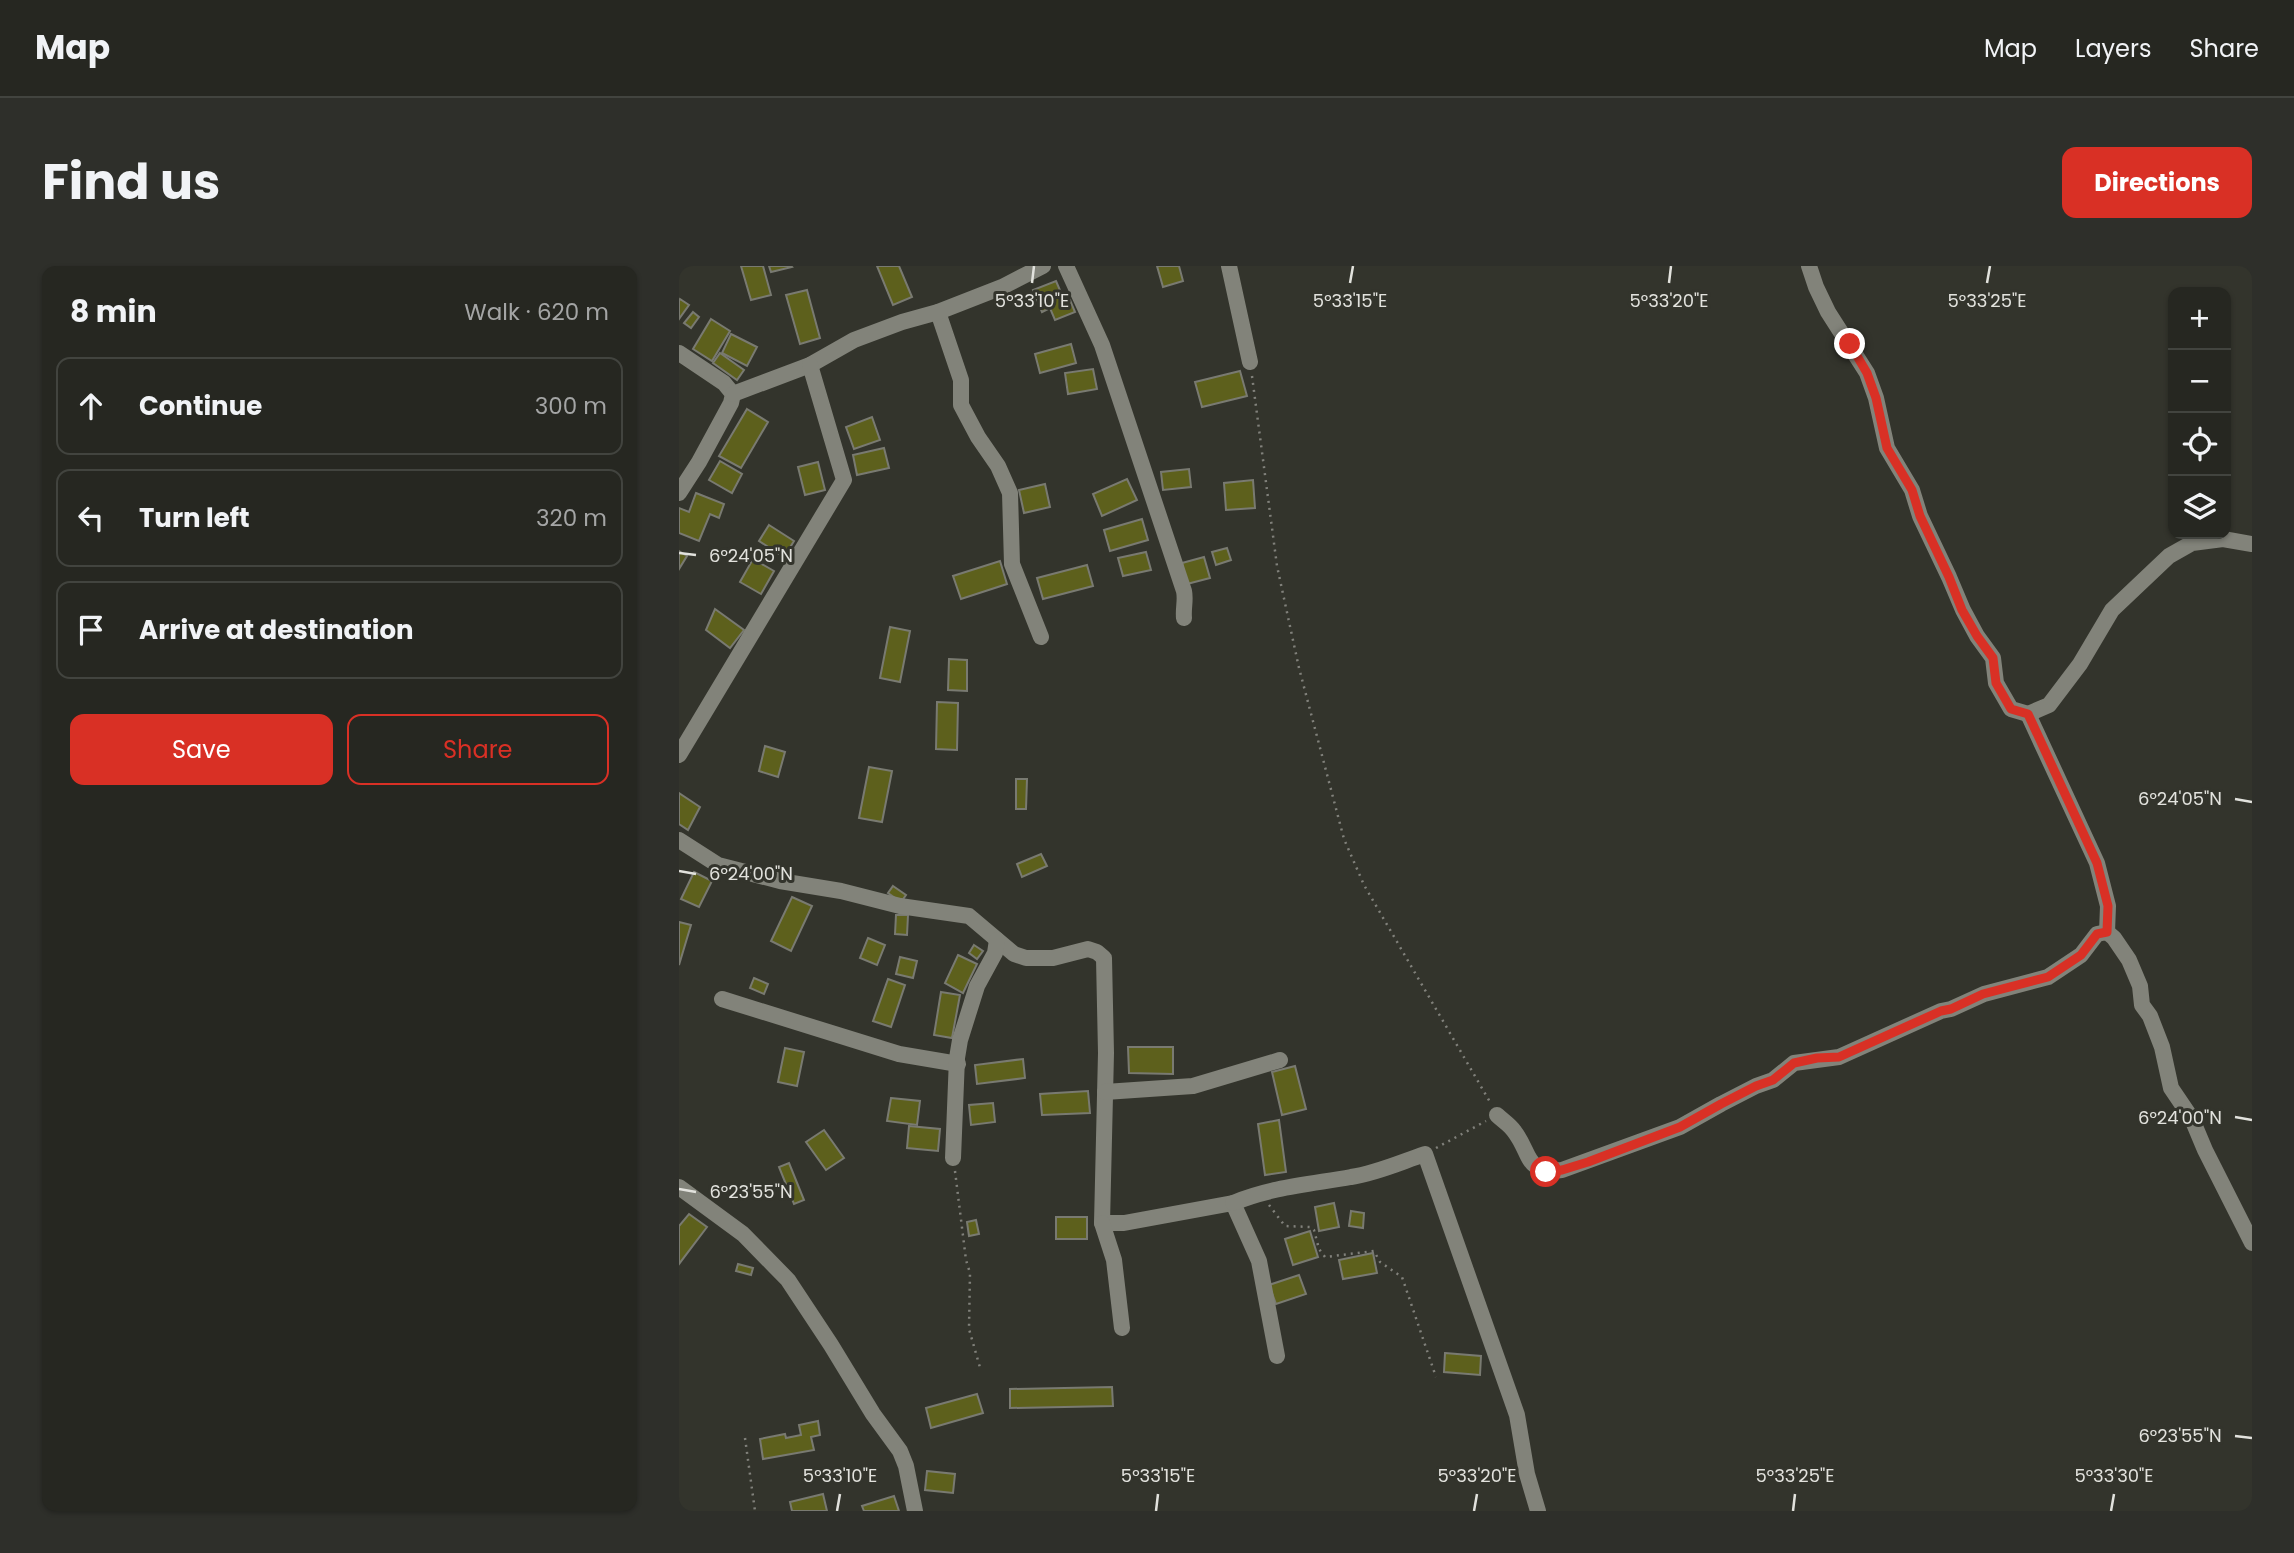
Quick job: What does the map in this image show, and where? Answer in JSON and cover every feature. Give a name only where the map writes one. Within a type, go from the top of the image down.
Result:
[{"type":"street","points":[[733,394],[810,365],[855,340],[1002,287],[1043,266]]},
{"type":"street","points":[[1066,266],[1102,345],[1135,439],[1184,591],[1184,618]]},
{"type":"street","points":[[1229,266],[1250,362]]},
{"type":"street","points":[[1809,266],[1828,312],[1867,373],[1876,398],[1887,448],[1912,490],[1920,516],[1962,610],[1993,658],[1996,683],[2011,709],[2028,714],[2049,705],[2080,664],[2112,610],[2169,555],[2192,543],[2213,540],[2252,544]]},
{"type":"street","points":[[938,312],[961,380],[961,405],[1010,493],[1012,564],[1041,637]]},
{"type":"street","points":[[679,354],[724,383],[733,394]]},
{"type":"street","points":[[679,755],[844,480],[810,365]]},
{"type":"street","points":[[679,493],[699,463],[731,404],[733,394]]},
{"type":"street","points":[[2028,714],[2097,863],[2108,906],[2107,932]]},
{"type":"street","points":[[679,840],[718,865],[900,906],[968,916],[1014,954],[1026,958],[1053,958],[1088,950],[1097,952],[1104,958],[1106,1051],[1102,1223],[1114,1260],[1122,1328]]},
{"type":"street","points":[[1497,1115],[1514,1131],[1528,1158],[1537,1168],[1546,1172],[1562,1170],[1680,1127],[1756,1086],[1773,1080],[1794,1063],[1839,1057],[1983,994],[2048,977],[2081,955],[2097,934],[2107,932]]},
{"type":"street","points":[[2107,932],[2129,960],[2140,986],[2142,1005],[2150,1016],[2162,1048],[2171,1088],[2192,1119],[2252,1243]]},
{"type":"street","points":[[953,1158],[957,1058],[963,1027],[977,986],[995,953],[997,940]]},
{"type":"street","points":[[722,999],[899,1054],[958,1064]]},
{"type":"street","points":[[1105,1093],[1193,1086],[1280,1060]]},
{"type":"street","points":[[1102,1223],[1124,1223],[1233,1203],[1263,1193],[1370,1173],[1425,1154],[1517,1415],[1527,1474],[1538,1511]]},
{"type":"street","points":[[679,1187],[743,1234],[788,1280],[873,1414],[900,1451],[907,1466],[915,1511]]},
{"type":"street","points":[[1233,1203],[1258,1261],[1277,1356]]},
{"type":"path","points":[[1250,362],[1277,566],[1299,668],[1344,839],[1364,885],[1497,1115],[1425,1154]]},
{"type":"path","points":[[953,1158],[970,1273],[969,1329],[981,1371]]},
{"type":"path","points":[[1263,1193],[1273,1213],[1285,1226],[1310,1227],[1314,1230],[1319,1250],[1325,1257],[1374,1251],[1380,1262],[1402,1277],[1436,1377]]},
{"type":"path","points":[[745,1438],[755,1511]]},
{"type":"building","points":[[741,266],[763,266],[771,295],[751,300]]},
{"type":"building","points":[[769,266],[791,266],[792,267],[771,272]]},
{"type":"building","points":[[877,266],[899,266],[912,297],[893,305]]},
{"type":"building","points":[[1157,266],[1179,266],[1183,281],[1163,287]]},
{"type":"building","points":[[1056,281],[1065,302],[1070,300],[1075,312],[1055,320],[1050,308],[1042,312],[1033,290]]},
{"type":"building","points":[[807,290],[820,338],[800,344],[786,295]]},
{"type":"building","points":[[680,299],[689,305],[679,319],[679,301]]},
{"type":"building","points":[[693,312],[699,317],[691,328],[684,323]]},
{"type":"building","points":[[711,319],[730,331],[712,361],[693,349]]},
{"type":"building","points":[[731,334],[757,347],[747,366],[722,353]]},
{"type":"building","points":[[1071,344],[1076,363],[1040,373],[1035,354]]},
{"type":"building","points":[[720,353],[744,370],[737,380],[713,363]]},
{"type":"building","points":[[1093,369],[1097,389],[1068,394],[1065,373]]},
{"type":"building","points":[[1240,371],[1247,396],[1202,407],[1195,382]]},
{"type":"building","points":[[747,409],[768,422],[741,468],[719,456]]},
{"type":"building","points":[[872,417],[880,440],[854,449],[846,427]]},
{"type":"building","points":[[884,448],[889,468],[857,475],[853,455]]},
{"type":"building","points":[[720,461],[742,474],[732,493],[709,480]]},
{"type":"building","points":[[818,462],[825,490],[805,495],[798,467]]},
{"type":"building","points":[[1189,469],[1191,487],[1163,490],[1161,472]]},
{"type":"building","points":[[1127,479],[1137,500],[1102,516],[1093,494]]},
{"type":"building","points":[[1253,480],[1255,508],[1226,510],[1224,483]]},
{"type":"building","points":[[1045,484],[1050,507],[1024,513],[1019,490]]},
{"type":"building","points":[[696,493],[724,504],[719,518],[710,514],[699,541],[679,533],[679,508],[689,512]]},
{"type":"building","points":[[1142,519],[1148,540],[1110,551],[1104,530]]},
{"type":"building","points":[[769,525],[794,541],[784,557],[759,541]]},
{"type":"building","points":[[1227,548],[1231,560],[1216,565],[1212,552]]},
{"type":"building","points":[[679,551],[687,556],[679,569]]},
{"type":"building","points":[[1146,552],[1151,570],[1123,576],[1118,558]]},
{"type":"building","points":[[1204,557],[1210,578],[1187,584],[1182,563]]},
{"type":"building","points":[[753,559],[774,571],[761,594],[740,582]]},
{"type":"building","points":[[1000,561],[1007,584],[961,599],[953,576]]},
{"type":"building","points":[[1087,565],[1093,586],[1043,599],[1037,578]]},
{"type":"building","points":[[715,609],[744,630],[730,648],[706,630]]},
{"type":"building","points":[[890,627],[910,631],[900,682],[880,678]]},
{"type":"building","points":[[949,659],[967,660],[967,691],[948,690]]},
{"type":"building","points":[[937,702],[958,703],[957,750],[936,749]]},
{"type":"building","points":[[765,746],[785,752],[778,777],[759,771]]},
{"type":"building","points":[[869,767],[892,771],[882,822],[859,818]]},
{"type":"building","points":[[1016,779],[1027,779],[1026,809],[1016,809]]},
{"type":"building","points":[[679,793],[700,807],[688,830],[679,824]]},
{"type":"building","points":[[1041,854],[1047,866],[1022,877],[1017,864]]},
{"type":"building","points":[[694,872],[712,881],[699,907],[681,899]]},
{"type":"building","points":[[893,886],[906,895],[901,902],[888,893]]},
{"type":"building","points":[[792,897],[812,906],[791,951],[771,941]]},
{"type":"building","points":[[896,915],[908,915],[907,935],[895,934]]},
{"type":"building","points":[[679,922],[691,925],[679,965]]},
{"type":"building","points":[[868,938],[885,945],[877,965],[860,958]]},
{"type":"building","points":[[974,945],[983,951],[977,959],[969,953]]},
{"type":"building","points":[[958,955],[977,964],[963,993],[945,983]]},
{"type":"building","points":[[900,957],[917,961],[913,978],[896,974]]},
{"type":"building","points":[[754,978],[768,984],[764,994],[750,988]]},
{"type":"building","points":[[888,979],[905,985],[891,1027],[873,1021]]},
{"type":"building","points":[[941,992],[960,995],[952,1038],[934,1035]]},
{"type":"building","points":[[1128,1047],[1173,1047],[1173,1074],[1129,1073]]},
{"type":"building","points":[[785,1048],[804,1052],[797,1086],[778,1082]]},
{"type":"building","points":[[1023,1059],[1025,1078],[977,1084],[975,1065]]},
{"type":"building","points":[[1295,1066],[1306,1109],[1282,1115],[1272,1072]]},
{"type":"building","points":[[1088,1091],[1090,1113],[1042,1115],[1040,1094]]},
{"type":"building","points":[[891,1098],[920,1101],[917,1125],[887,1121]]},
{"type":"building","points":[[993,1103],[995,1122],[971,1125],[969,1105]]},
{"type":"building","points":[[1279,1120],[1286,1172],[1265,1175],[1258,1124]]},
{"type":"building","points":[[909,1126],[940,1129],[938,1151],[907,1148]]},
{"type":"building","points":[[824,1130],[844,1158],[826,1170],[806,1142]]},
{"type":"building","points":[[789,1163],[804,1200],[794,1204],[779,1167]]},
{"type":"building","points":[[1334,1203],[1339,1227],[1319,1231],[1315,1207]]},
{"type":"building","points":[[1351,1211],[1364,1213],[1363,1228],[1349,1226]]},
{"type":"building","points":[[689,1214],[707,1227],[679,1264],[679,1226]]},
{"type":"building","points":[[1056,1217],[1087,1217],[1087,1239],[1056,1239]]},
{"type":"building","points":[[976,1220],[979,1234],[969,1236],[967,1222]]},
{"type":"building","points":[[1310,1231],[1318,1257],[1293,1265],[1285,1239]]},
{"type":"building","points":[[1373,1253],[1377,1273],[1343,1279],[1339,1260]]},
{"type":"building","points":[[738,1264],[753,1268],[751,1275],[736,1271]]},
{"type":"building","points":[[1299,1275],[1306,1294],[1276,1304],[1269,1285]]},
{"type":"building","points":[[1445,1353],[1481,1356],[1480,1375],[1444,1372]]},
{"type":"building","points":[[1112,1387],[1113,1406],[1010,1408],[1010,1389]]},
{"type":"building","points":[[977,1394],[983,1413],[931,1428],[926,1408]]},
{"type":"building","points":[[818,1421],[820,1435],[811,1437],[814,1450],[763,1459],[760,1439],[785,1434],[786,1438],[801,1435],[799,1425]]},
{"type":"building","points":[[927,1471],[955,1474],[953,1493],[925,1490]]},
{"type":"building","points":[[823,1494],[827,1511],[792,1511],[790,1502]]},
{"type":"building","points":[[894,1496],[899,1511],[864,1511],[862,1506]]},
{"type":"route","points":[[1546,1172],[1588,1162],[1680,1127],[1756,1086],[1773,1080],[1794,1063],[1839,1057],[1983,994],[2048,977],[2081,955],[2097,934],[2107,932],[2108,906],[2097,863],[2028,714],[2011,709],[1996,683],[1993,658],[1962,610],[1920,516],[1912,490],[1887,448],[1876,398],[1867,373],[1850,344]]}]
